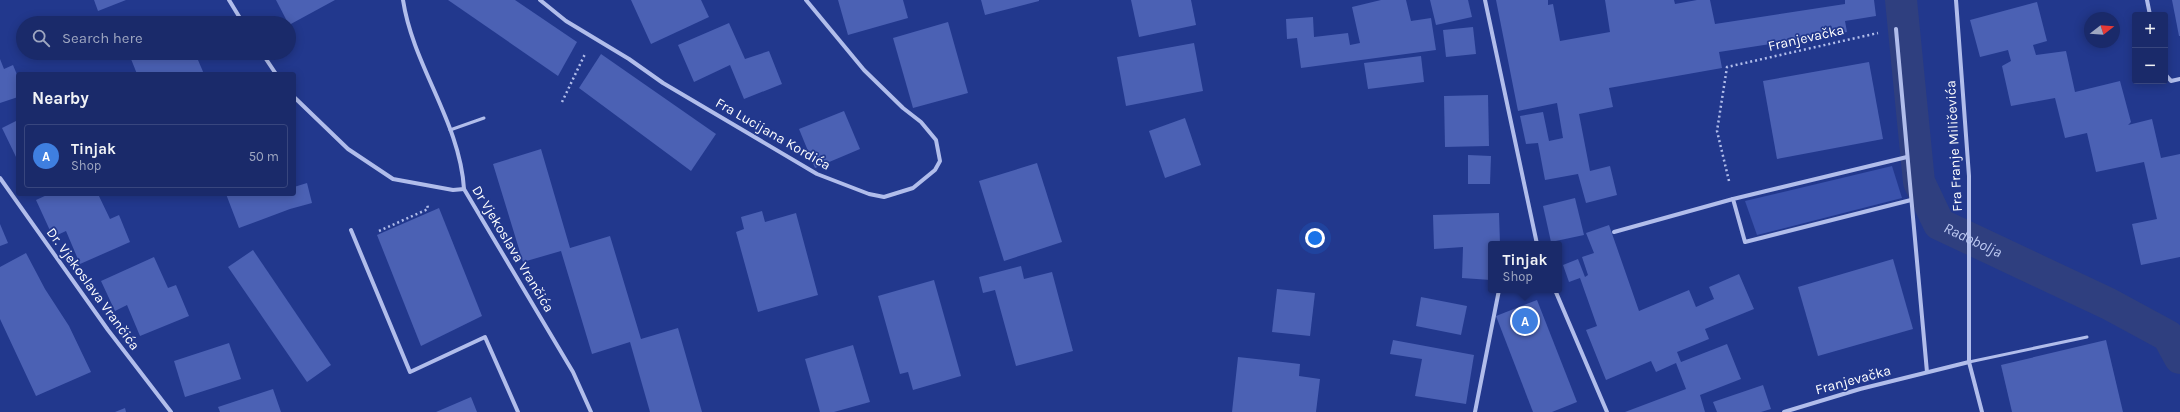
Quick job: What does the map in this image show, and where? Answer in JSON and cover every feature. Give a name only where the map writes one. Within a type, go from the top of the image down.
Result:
[{"type":"street","points":[[229,0],[239,16]]},
{"type":"street","name":"Dr Vjekoslava Vrančića","points":[[403,0],[406,16],[419,58],[450,130],[462,166],[464,189],[573,372],[591,412]]},
{"type":"street","name":"Fra Lucijana Kordića","points":[[540,0],[566,21],[630,59],[670,87],[817,174],[869,194],[884,198],[913,188],[935,170],[940,161],[936,140],[921,122],[903,108],[864,70],[806,0]]},
{"type":"street","points":[[1485,0],[1536,241]]},
{"type":"street","name":"Fra Franje Miličevića","points":[[1956,0],[1969,176],[1969,362]]},
{"type":"street","points":[[2147,0],[2149,12]]},
{"type":"street","points":[[1896,29],[1927,372]]},
{"type":"street","points":[[267,60],[275,72]]},
{"type":"street","points":[[2168,78],[2170,80],[2180,79]]},
{"type":"street","points":[[296,99],[348,149],[393,179],[453,190],[464,189]]},
{"type":"street","points":[[1614,232],[1733,198],[1907,157]]},
{"type":"street","name":"Dr. Vjekoslava Vrančića","points":[[0,178],[108,330],[171,412]]},
{"type":"street","points":[[1733,198],[1745,242],[1911,200]]},
{"type":"street","points":[[351,230],[410,372],[485,337],[518,412]]},
{"type":"street","points":[[1475,412],[1498,293]]},
{"type":"street","points":[[1556,293],[1607,412]]},
{"type":"street","points":[[1969,362],[1982,412]]},
{"type":"street","name":"Franjevačka","points":[[1784,412],[1860,389],[1969,362]]},
{"type":"lane","points":[[450,130],[484,118]]},
{"type":"lane","name":"Franjevačka","points":[[1969,362],[2087,337]]},
{"type":"path","name":"Franjevačka","points":[[1733,198],[1717,131],[1727,67],[1896,29]]},
{"type":"path","points":[[562,102],[593,37]]},
{"type":"path","points":[[379,231],[428,209],[426,200]]},
{"type":"shaded area","points":[[1892,166],[1902,198],[1757,235],[1745,201]]},
{"type":"building","points":[[94,0],[126,0],[98,11]]},
{"type":"building","points":[[276,0],[335,0],[296,21],[296,16],[284,16]]},
{"type":"building","points":[[448,0],[515,0],[577,42],[558,76]]},
{"type":"building","points":[[631,0],[701,0],[709,17],[651,44]]},
{"type":"building","points":[[838,0],[903,0],[908,18],[848,35]]},
{"type":"building","points":[[981,0],[1039,0],[1039,1],[985,15]]},
{"type":"building","points":[[1131,0],[1191,0],[1196,25],[1139,37]]},
{"type":"building","points":[[1381,0],[1406,0],[1411,21],[1431,18],[1436,50],[1301,68],[1297,38],[1287,39],[1286,19],[1313,17],[1314,37],[1348,33],[1350,45],[1360,43],[1352,7]]},
{"type":"building","points":[[1430,0],[1468,0],[1472,17],[1436,25]]},
{"type":"building","points":[[1496,0],[1548,0],[1548,5],[1553,4],[1560,41],[1610,32],[1605,0],[1674,0],[1675,4],[1697,0],[1710,0],[1715,24],[1845,4],[1845,0],[1874,0],[1876,16],[1845,21],[1847,32],[1719,52],[1722,68],[1609,88],[1613,107],[1579,114],[1590,171],[1610,166],[1617,195],[1586,203],[1578,174],[1545,180],[1538,143],[1526,144],[1520,116],[1543,112],[1549,141],[1563,138],[1557,103],[1518,111]]},
{"type":"building","points":[[2172,0],[2180,0],[2180,36],[2179,36]]},
{"type":"building","points":[[2037,2],[2047,41],[2033,45],[2036,55],[2066,51],[2075,92],[2120,81],[2131,122],[2128,125],[2152,119],[2161,158],[2180,154],[2180,257],[2141,265],[2132,224],[2157,219],[2144,162],[2096,172],[2087,133],[2065,138],[2055,98],[2011,106],[2002,66],[2011,61],[2008,50],[1980,57],[1970,20]]},
{"type":"building","points":[[948,22],[968,93],[913,108],[893,38]]},
{"type":"building","points":[[729,23],[745,59],[769,51],[782,84],[744,99],[730,65],[694,82],[678,45]]},
{"type":"building","points":[[1473,27],[1476,54],[1446,57],[1443,30]]},
{"type":"building","points":[[1194,43],[1203,91],[1126,106],[1117,57]]},
{"type":"building","points":[[601,54],[716,134],[691,171],[579,88]]},
{"type":"building","points":[[1421,56],[1424,82],[1368,89],[1364,63]]},
{"type":"building","points":[[0,59],[4,69],[13,65],[16,72],[16,98],[0,103]]},
{"type":"building","points":[[131,60],[198,60],[203,72],[136,72]]},
{"type":"building","points":[[1869,62],[1883,139],[1777,159],[1763,81]]},
{"type":"building","points":[[1488,95],[1489,146],[1445,147],[1444,96]]},
{"type":"building","points":[[844,111],[860,149],[815,168],[799,129]]},
{"type":"building","points":[[1185,118],[1201,165],[1165,178],[1149,131]]},
{"type":"building","points":[[16,121],[16,157],[2,128]]},
{"type":"building","points":[[541,149],[570,248],[610,236],[641,339],[678,328],[702,412],[650,412],[630,342],[592,354],[561,251],[523,262],[493,164]]},
{"type":"building","points":[[1468,155],[1491,156],[1490,184],[1468,184]]},
{"type":"building","points":[[1037,163],[1062,242],[1004,261],[979,181]]},
{"type":"building","points":[[307,183],[312,203],[290,209],[239,228],[227,196],[296,196],[296,186]]},
{"type":"building","points":[[45,196],[99,196],[110,219],[119,215],[130,242],[80,264],[66,231],[53,237],[36,200]]},
{"type":"building","points":[[1575,198],[1584,235],[1551,241],[1543,206]]},
{"type":"building","points":[[439,208],[482,316],[421,346],[377,235]]},
{"type":"building","points":[[762,211],[765,222],[796,213],[818,295],[758,312],[736,232],[744,229],[741,217]]},
{"type":"building","points":[[1499,213],[1500,241],[1488,241],[1488,280],[1462,278],[1463,247],[1434,249],[1433,215]]},
{"type":"building","points":[[0,224],[8,243],[0,246]]},
{"type":"building","points":[[1609,225],[1639,311],[1689,290],[1696,307],[1714,299],[1709,287],[1739,274],[1754,309],[1705,329],[1709,339],[1677,352],[1681,362],[1727,344],[1741,379],[1700,395],[1705,412],[1625,412],[1686,389],[1676,363],[1656,372],[1651,361],[1606,380],[1586,330],[1597,326],[1580,278],[1569,282],[1563,265],[1578,259],[1585,277],[1588,275],[1582,257],[1594,253],[1586,233]]},
{"type":"building","points":[[253,250],[331,365],[307,382],[228,267]]},
{"type":"building","points":[[26,253],[45,289],[69,326],[91,372],[36,396],[0,319],[0,267]]},
{"type":"building","points":[[154,257],[168,288],[176,285],[189,316],[140,336],[127,305],[115,311],[101,281]]},
{"type":"building","points":[[1893,259],[1913,329],[1818,356],[1798,287]]},
{"type":"building","points":[[1021,266],[1024,279],[1052,272],[1073,351],[1016,366],[995,290],[983,293],[979,277]]},
{"type":"building","points":[[934,280],[961,376],[913,390],[908,372],[900,374],[878,296]]},
{"type":"building","points":[[1277,289],[1315,293],[1310,336],[1272,332]]},
{"type":"building","points":[[1421,297],[1467,306],[1461,335],[1416,326]]},
{"type":"building","points":[[1537,300],[1577,402],[1552,412],[1533,412],[1496,316]]},
{"type":"building","points":[[1393,340],[1474,355],[1466,404],[1415,396],[1422,359],[1390,354]]},
{"type":"building","points":[[2106,340],[2123,412],[2012,412],[2001,365]]},
{"type":"building","points":[[229,343],[241,379],[185,397],[174,361]]},
{"type":"building","points":[[853,345],[870,402],[834,412],[820,412],[805,359]]},
{"type":"building","points":[[1238,357],[1300,364],[1299,376],[1320,379],[1316,412],[1232,412]]},
{"type":"building","points":[[1763,385],[1771,409],[1761,412],[1717,412],[1713,402]]},
{"type":"building","points":[[273,389],[281,412],[220,412],[218,407]]},
{"type":"building","points":[[471,397],[477,412],[436,412]]},
{"type":"building","points":[[125,408],[126,412],[115,412]]},
{"type":"waterway","name":"Radobolja","points":[[1901,0],[1919,182],[1939,224],[2109,304],[2168,336],[2180,358]]},
{"type":"place","name":"Tinjak","points":[[1525,321]]}]
